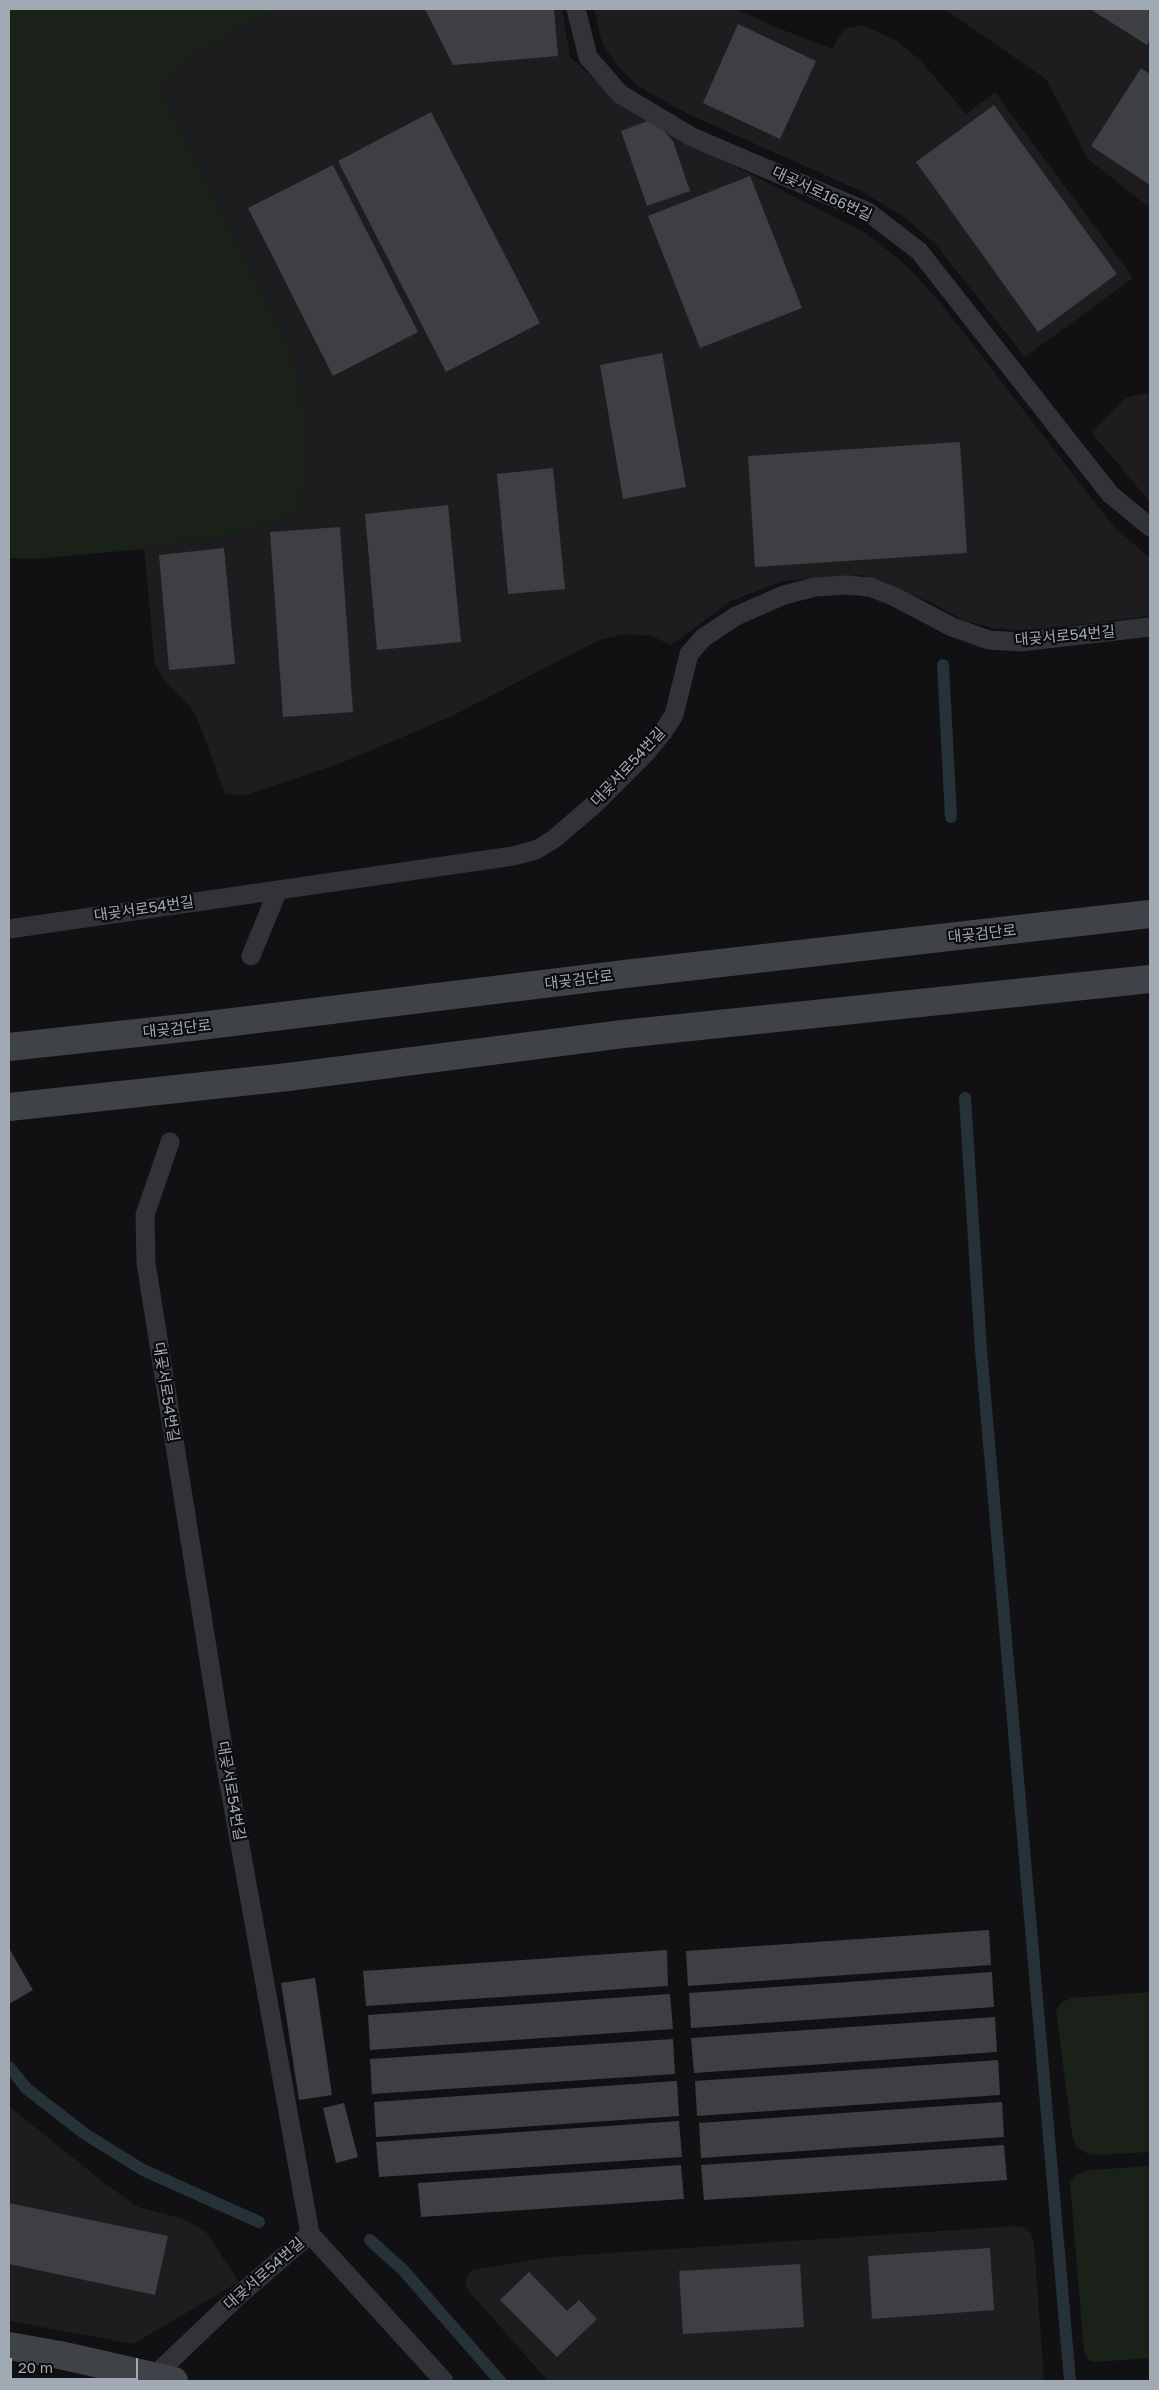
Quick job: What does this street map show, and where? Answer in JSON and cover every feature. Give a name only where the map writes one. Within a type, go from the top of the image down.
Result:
[{"type":"main road","name":"대곶검단로","points":[[9,1047],[1150,914]]},
{"type":"main road","points":[[9,1107],[288,1076],[623,1034],[1150,979]]},
{"type":"main road","points":[[9,2346],[164,2378]]},
{"type":"lane","name":"대곶서로166번길","points":[[576,9],[588,57],[620,94],[692,137],[868,212],[919,251],[1110,494],[1150,528]]},
{"type":"lane","name":"대곶서로54번길","points":[[9,929],[513,856],[536,850],[548,843],[596,803],[663,732],[674,715],[689,654],[703,638],[736,616],[784,594],[815,587],[847,585],[870,587],[895,597],[952,626],[989,640],[1021,642],[1150,627]]},
{"type":"lane","points":[[251,956],[278,890]]},
{"type":"lane","name":"대곶서로54번길","points":[[164,2378],[218,2314],[310,2234],[226,1767],[146,1263],[145,1215],[170,1142]]},
{"type":"lane","points":[[310,2234],[444,2381]]},
{"type":"shaded area","points":[[9,9],[275,9],[196,55],[160,86],[290,350],[302,395],[308,445],[302,511],[238,534],[144,549],[35,559],[9,558]]},
{"type":"shaded area","points":[[275,9],[562,9],[570,57],[606,90],[695,146],[866,233],[907,266],[943,306],[1114,527],[1150,558],[1150,616],[1026,631],[992,628],[963,620],[930,602],[863,575],[783,581],[731,601],[671,645],[651,636],[626,634],[599,640],[452,716],[341,763],[243,796],[225,794],[200,725],[190,706],[168,684],[155,665],[144,549],[238,534],[302,511],[308,445],[302,395],[290,350],[160,86],[196,55]]},
{"type":"shaded area","points":[[594,9],[740,9],[773,26],[832,49],[844,29],[863,25],[897,41],[921,61],[966,114],[995,92],[1133,278],[1025,357],[937,246],[907,219],[861,191],[688,114],[638,86],[618,67],[602,43]]},
{"type":"shaded area","points":[[944,9],[1150,9],[1150,208],[1088,159],[1046,79]]},
{"type":"shaded area","points":[[1146,393],[1150,395],[1150,502],[1091,432],[1126,398]]},
{"type":"shaded area","points":[[1150,1992],[1150,2152],[1096,2155],[1086,2153],[1076,2146],[1072,2134],[1056,2011],[1062,2002],[1072,1998]]},
{"type":"shaded area","points":[[9,2106],[103,2182],[138,2207],[184,2219],[206,2232],[239,2282],[133,2344],[9,2321]]},
{"type":"shaded area","points":[[1150,2166],[1150,2358],[1096,2362],[1088,2360],[1084,2352],[1070,2183],[1077,2175],[1089,2170]]},
{"type":"shaded area","points":[[1014,2226],[1025,2228],[1031,2233],[1034,2243],[1044,2381],[548,2381],[468,2290],[465,2283],[467,2276],[473,2270],[551,2257]]},
{"type":"building","points":[[425,9],[554,9],[558,56],[453,65]]},
{"type":"building","points":[[1090,9],[1150,9],[1150,40],[1147,45]]},
{"type":"building","points":[[738,24],[816,61],[780,139],[703,103]]},
{"type":"building","points":[[1141,68],[1150,74],[1150,185],[1091,146]]},
{"type":"building","points":[[994,105],[1117,274],[1038,332],[916,162]]},
{"type":"building","points":[[431,112],[540,323],[446,372],[338,161]]},
{"type":"building","points":[[653,119],[673,141],[690,191],[647,206],[621,131]]},
{"type":"building","points":[[333,165],[418,332],[333,376],[248,208]]},
{"type":"building","points":[[750,176],[802,308],[700,348],[648,216]]},
{"type":"building","points":[[662,353],[686,487],[623,499],[600,365]]},
{"type":"building","points":[[960,442],[967,553],[755,567],[748,456]]},
{"type":"building","points":[[553,468],[565,589],[508,594],[497,474]]},
{"type":"building","points":[[448,505],[461,642],[377,650],[365,514]]},
{"type":"building","points":[[340,527],[353,712],[283,717],[270,532]]},
{"type":"building","points":[[224,548],[235,664],[169,670],[159,555]]},
{"type":"building","points":[[989,1930],[991,1965],[688,1986],[686,1951]]},
{"type":"building","points":[[9,1948],[33,1990],[9,2004]]},
{"type":"building","points":[[667,1950],[668,1986],[366,2006],[363,1971]]},
{"type":"building","points":[[992,1972],[994,2007],[691,2028],[689,1993]]},
{"type":"building","points":[[315,1978],[332,2095],[299,2100],[281,1983]]},
{"type":"building","points":[[670,1994],[673,2029],[370,2050],[368,2015]]},
{"type":"building","points":[[995,2017],[997,2052],[694,2073],[691,2038]]},
{"type":"building","points":[[673,2039],[675,2074],[372,2094],[370,2059]]},
{"type":"building","points":[[998,2060],[1000,2095],[697,2116],[695,2081]]},
{"type":"building","points":[[677,2081],[679,2116],[376,2137],[374,2102]]},
{"type":"building","points":[[1002,2102],[1004,2137],[701,2158],[699,2123]]},
{"type":"building","points":[[344,2103],[358,2157],[336,2163],[323,2108]]},
{"type":"building","points":[[679,2121],[682,2157],[379,2177],[376,2142]]},
{"type":"building","points":[[1004,2145],[1007,2180],[704,2200],[701,2165]]},
{"type":"building","points":[[681,2165],[684,2199],[421,2217],[418,2183]]},
{"type":"building","points":[[9,2203],[168,2236],[155,2295],[9,2264]]},
{"type":"building","points":[[990,2248],[994,2310],[872,2319],[868,2256]]},
{"type":"building","points":[[800,2264],[804,2327],[683,2334],[679,2271]]},
{"type":"building","points":[[529,2272],[567,2311],[579,2300],[597,2319],[557,2357],[500,2300]]},
{"type":"waterway","points":[[943,665],[951,817]]},
{"type":"waterway","points":[[965,1098],[981,1350],[1070,2381]]},
{"type":"waterway","points":[[9,2067],[27,2089],[85,2134],[143,2170],[259,2222]]},
{"type":"waterway","points":[[370,2240],[403,2270],[500,2381]]}]
